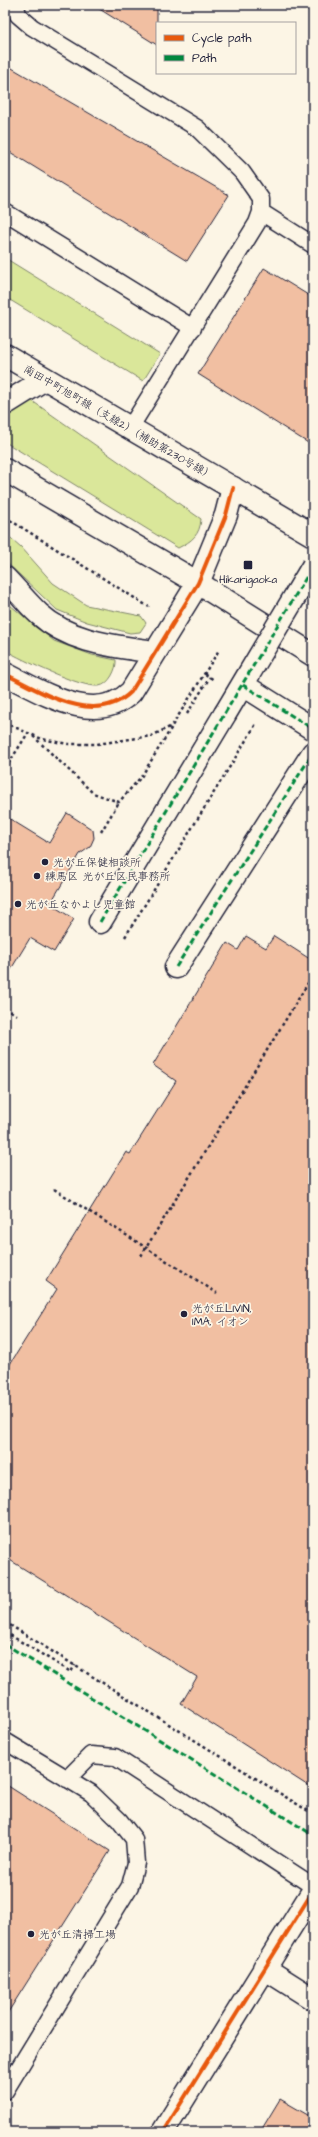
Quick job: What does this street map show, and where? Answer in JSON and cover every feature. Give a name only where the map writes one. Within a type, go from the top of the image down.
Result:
[{"type":"street","name":"南田中町旭町線（支線2）（補助第230号線）","points":[[5,355],[313,535]]},
{"type":"street","points":[[5,404],[45,379]]},
{"type":"street","points":[[5,470],[198,583],[313,655]]},
{"type":"street","points":[[5,674],[69,704],[91,708],[111,706],[124,699],[131,692],[198,583],[226,515],[233,488]]},
{"type":"street","points":[[100,922],[313,566]]},
{"type":"street","points":[[5,578],[40,615],[68,633],[102,644],[155,652]]},
{"type":"street","points":[[242,685],[313,729]]},
{"type":"street","points":[[176,967],[310,758]]},
{"type":"street","points":[[163,2132],[313,1891]]},
{"type":"street","points":[[264,1968],[313,1999]]},
{"type":"lane","points":[[16,5],[18,14],[32,27],[197,128],[242,172],[261,199],[257,223],[130,428]]},
{"type":"lane","points":[[5,212],[193,328]]},
{"type":"lane","points":[[260,212],[313,245]]},
{"type":"lane","points":[[5,1741],[91,1793],[118,1820],[134,1839],[136,1863],[130,1886],[5,2091]]},
{"type":"lane","points":[[67,1779],[91,1755],[115,1757],[313,1886]]},
{"type":"path","points":[[5,517],[149,607]]},
{"type":"path","points":[[187,714],[210,677]]},
{"type":"path","points":[[125,937],[260,718]]},
{"type":"path","points":[[101,832],[119,802],[141,777],[172,726]]},
{"type":"path","points":[[5,769],[28,733]]},
{"type":"path","points":[[32,734],[93,793],[119,802]]},
{"type":"path","points":[[141,1256],[313,975]]},
{"type":"path","points":[[5,1008],[16,1015]]},
{"type":"path","points":[[54,1189],[217,1293]]},
{"type":"path","points":[[5,1622],[313,1814]]},
{"type":"path","points":[[5,1632],[71,1672],[75,1665]]},
{"type":"green space","points":[[5,258],[160,354],[143,381],[5,297]]},
{"type":"green space","points":[[5,382],[201,519],[199,529],[194,537],[178,548],[5,442]]},
{"type":"green space","points":[[5,533],[21,547],[53,583],[86,605],[141,616],[146,623],[140,632],[130,633],[87,622],[57,610],[5,561]]},
{"type":"green space","points":[[5,601],[54,641],[92,655],[116,660],[112,676],[106,683],[99,686],[79,683],[37,666],[5,650]]},
{"type":"building","points":[[93,5],[157,5],[156,44]]},
{"type":"building","points":[[5,64],[229,195],[187,261],[5,149]]},
{"type":"building","points":[[264,268],[313,298],[313,446],[198,374]]},
{"type":"building","points":[[67,813],[93,830],[94,838],[90,847],[80,854],[50,904],[74,919],[54,952],[30,938],[5,979],[5,816],[49,843]]},
{"type":"building","name":"光が丘LIVIN, IMA, イオン","points":[[246,936],[266,948],[274,936],[313,961],[313,1789],[181,1704],[197,1677],[5,1557],[5,1372],[57,1289],[46,1281],[126,1152],[130,1154],[176,1081],[153,1065],[227,943],[238,950]]},
{"type":"building","name":"光が丘清掃工場","points":[[5,1784],[110,1851],[5,2017]]},
{"type":"building","points":[[280,2099],[313,2118],[313,2132],[260,2132]]},
{"type":"marked path","points":[[100,922],[313,566]]},
{"type":"marked path","points":[[243,685],[313,729]]},
{"type":"marked path","points":[[176,967],[313,753]]},
{"type":"marked path","points":[[5,1644],[313,1835]]},
{"type":"cycle path","points":[[5,674],[52,697],[68,703],[85,706],[101,706],[117,702],[131,692],[198,583],[226,515],[233,488]]},
{"type":"cycle path","points":[[163,2132],[313,1891]]},
{"type":"place","name":"Hikarigaoka","points":[[248,565]]},
{"type":"place","name":"光が丘保健相談所","points":[[45,862]]},
{"type":"place","name":"練馬区 光が丘区民事務所","points":[[37,876]]},
{"type":"place","name":"光が丘なかよし児童館","points":[[18,904]]},
{"type":"place","name":"光が丘LIVIN, IMA, イオン","points":[[184,1314]]},
{"type":"place","name":"光が丘清掃工場","points":[[31,1934]]}]
